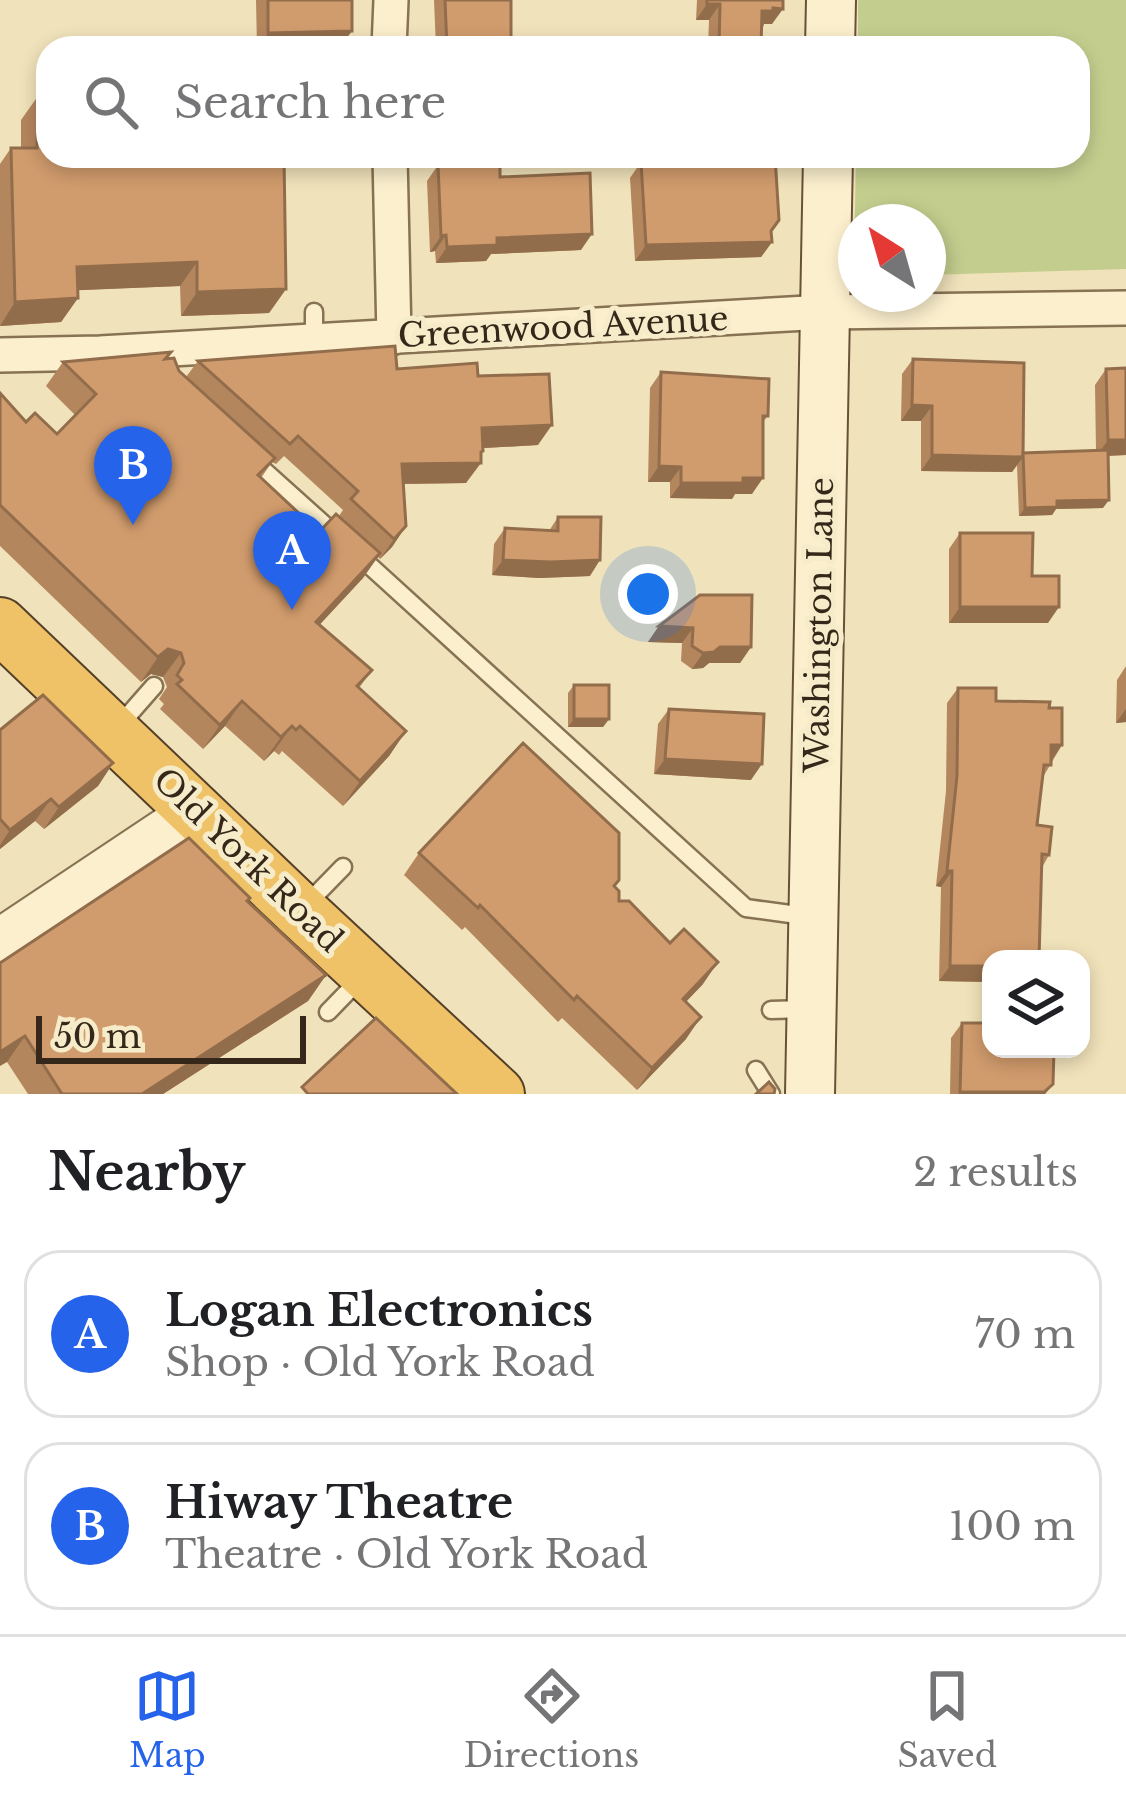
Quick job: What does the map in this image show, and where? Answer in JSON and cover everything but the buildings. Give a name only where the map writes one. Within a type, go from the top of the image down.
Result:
[{"type":"highway","name":"Old York Road","points":[[0,625],[497,1094]]},
{"type":"main road","points":[[830,36],[831,0]]},
{"type":"main road","name":"Washington Lane","points":[[809,1094],[791,1009],[813,917],[828,168]]},
{"type":"street","points":[[390,36],[391,0]]},
{"type":"street","points":[[390,168],[394,337]]},
{"type":"street","name":"Greenwood Avenue","points":[[0,355],[167,360],[314,326],[394,337],[825,312],[1126,308]]},
{"type":"street","points":[[0,940],[195,810]]},
{"type":"lane","points":[[235,445],[398,600],[746,908],[813,917]]},
{"type":"lane","points":[[114,732],[154,686]]},
{"type":"lane","points":[[300,911],[343,868]]},
{"type":"lane","points":[[328,1012],[366,973]]},
{"type":"lane","points":[[756,1070],[771,1094]]},
{"type":"green space","points":[[858,0],[1126,0],[1126,269],[946,274],[946,204],[855,204],[856,168],[1090,168],[1090,36],[858,36]]},
{"type":"place","name":"Hiway Theatre","points":[[133,525]]},
{"type":"place","name":"Logan Electronics","points":[[292,610]]}]
